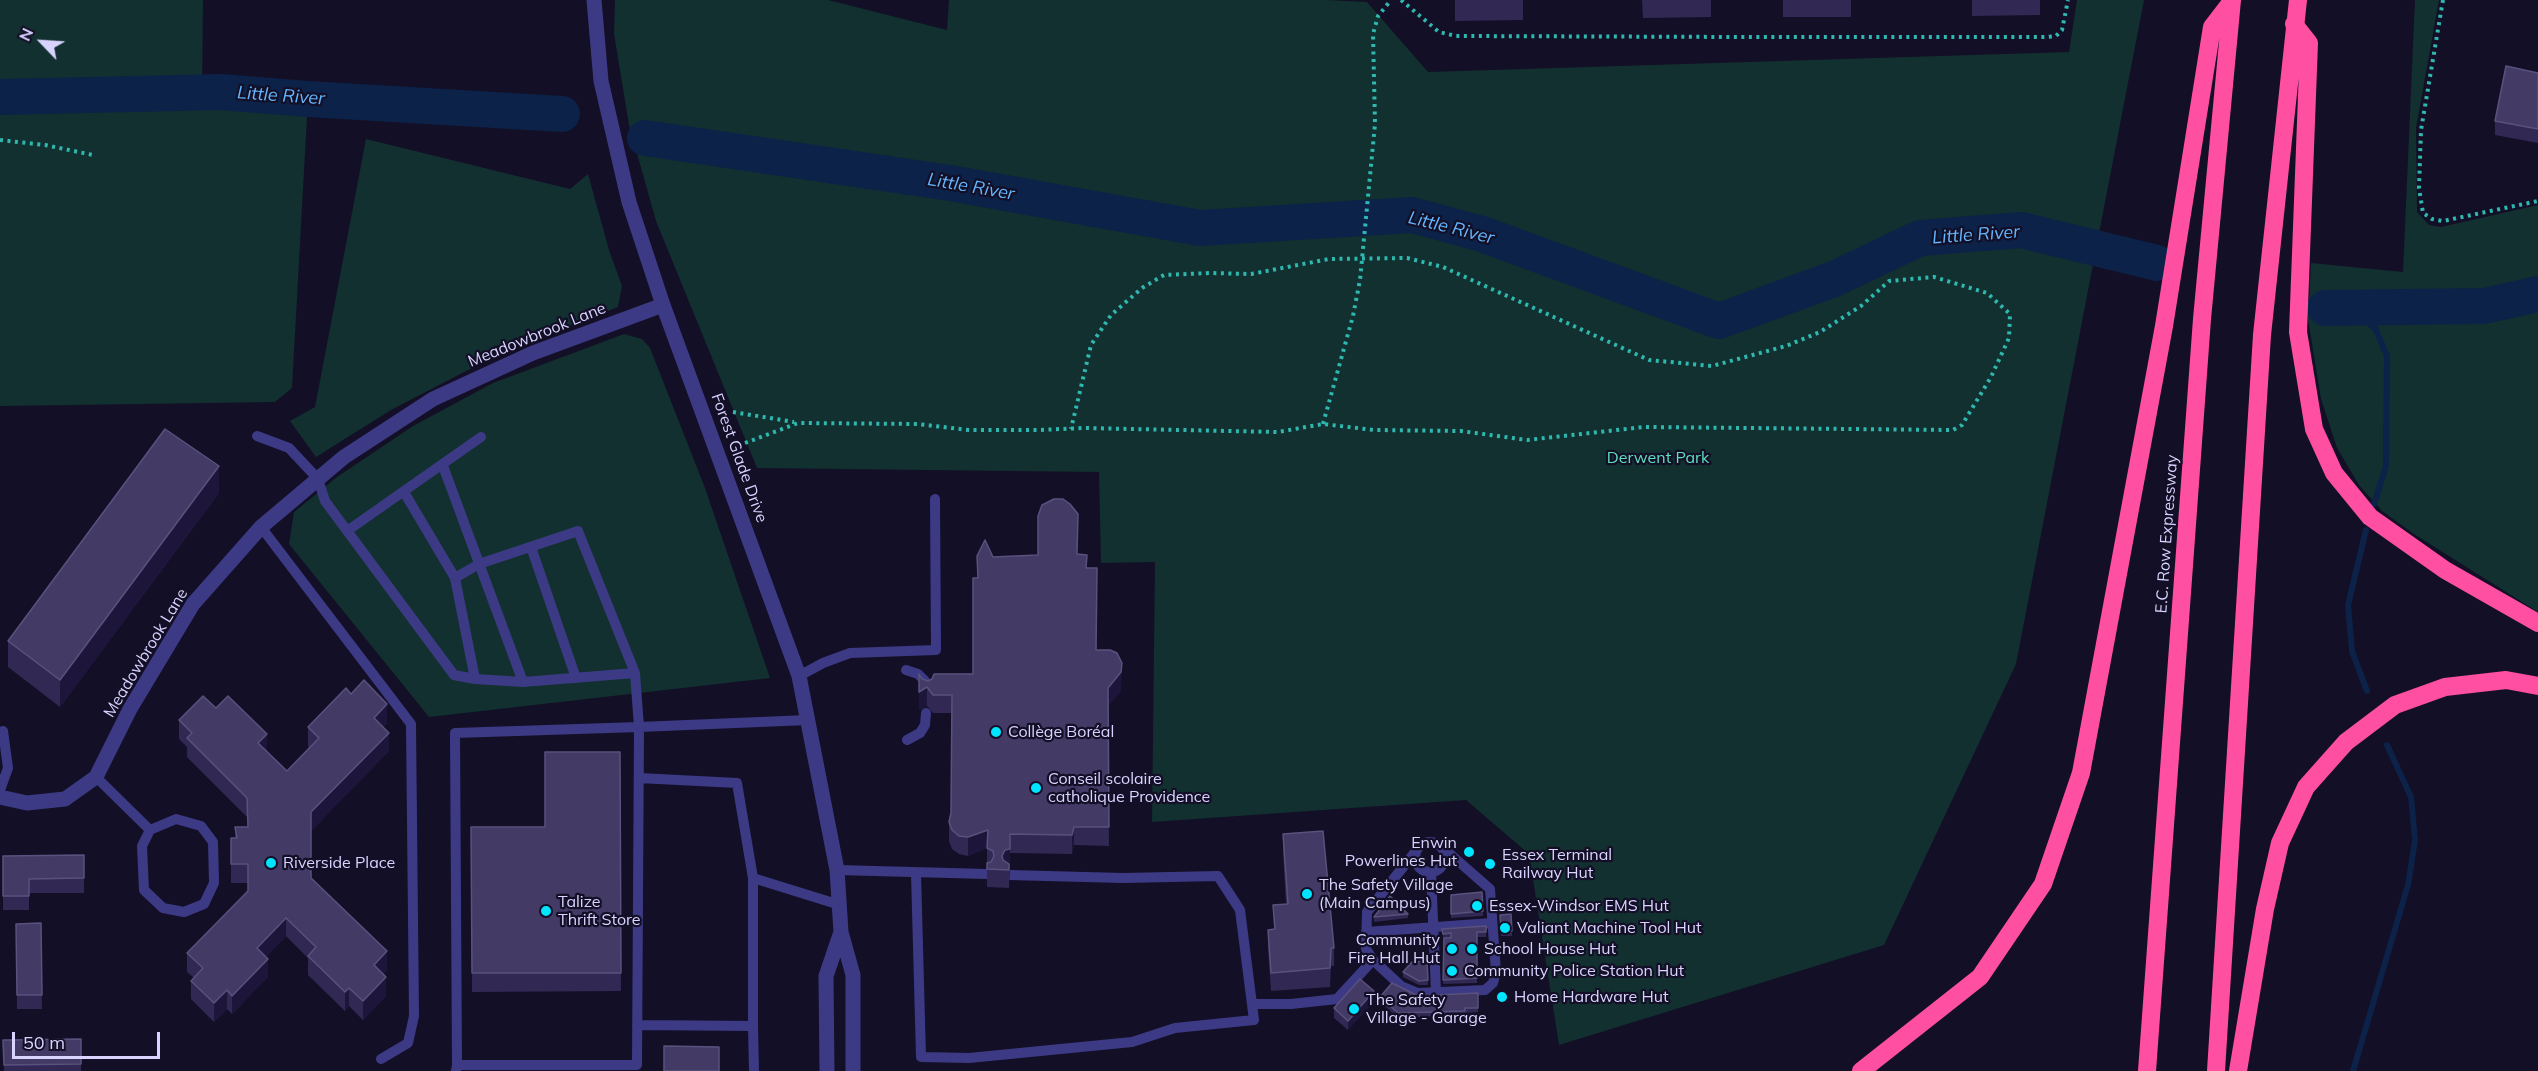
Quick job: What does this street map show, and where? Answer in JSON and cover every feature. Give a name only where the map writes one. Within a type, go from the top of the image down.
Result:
[{"type":"highway","points":[[2216,1071],[2262,335],[2298,0]]},
{"type":"highway","points":[[1861,1071],[1980,977],[2043,884],[2081,773],[2164,326],[2212,27],[2232,1]]},
{"type":"highway","name":"E.C. Row Expressway","points":[[2147,1069],[2202,318],[2232,1]]},
{"type":"highway","points":[[2294,24],[2308,43],[2298,333],[2314,429],[2334,473],[2370,517],[2445,570],[2538,623]]},
{"type":"highway","points":[[2238,1071],[2265,909],[2280,843],[2306,787],[2346,742],[2395,705],[2445,687],[2506,680],[2538,686]]},
{"type":"street","name":"Forest Glade Drive","points":[[594,0],[601,81],[629,202],[663,305],[799,676],[837,870],[841,932],[853,975],[853,1071]]},
{"type":"street","name":"Meadowbrook Lane","points":[[0,797],[27,803],[65,799],[96,777],[130,709],[193,603],[261,527],[344,457],[433,399],[533,353],[663,305]]},
{"type":"street","name":"Forest Glade Drive","points":[[827,1071],[826,976],[841,932]]},
{"type":"lane","points":[[257,436],[289,447],[318,478],[325,501],[454,675],[476,680],[523,682],[635,673]]},
{"type":"lane","points":[[347,531],[443,466],[481,437]]},
{"type":"lane","points":[[443,466],[523,682]]},
{"type":"lane","points":[[404,492],[455,578],[476,680]]},
{"type":"lane","points":[[799,676],[823,663],[850,653],[936,650],[934,499]]},
{"type":"lane","points":[[261,527],[411,724],[414,1016],[408,1043],[381,1059]]},
{"type":"lane","points":[[455,578],[479,564],[578,531],[635,673],[639,727],[637,1065],[457,1068],[455,733],[639,727],[808,720]]},
{"type":"lane","points":[[531,547],[576,678]]},
{"type":"lane","points":[[906,670],[918,674],[926,681],[927,692]]},
{"type":"lane","points":[[907,740],[920,733],[925,725],[926,713]]},
{"type":"lane","points":[[0,790],[8,768],[3,731]]},
{"type":"lane","points":[[96,777],[150,830]]},
{"type":"lane","points":[[639,778],[737,783],[753,878],[754,1071]]},
{"type":"lane","points":[[176,819],[201,826],[213,842],[214,883],[204,904],[184,912],[163,908],[144,891],[142,846],[150,830],[176,819]]},
{"type":"lane","points":[[1428,842],[1442,846],[1490,889],[1496,972],[1493,983],[1485,990],[1418,993],[1401,986],[1373,960],[1366,949],[1367,912],[1416,851],[1428,842]]},
{"type":"lane","points":[[1431,872],[1444,865],[1446,856],[1442,846]]},
{"type":"lane","points":[[1416,851],[1418,866],[1431,872]]},
{"type":"lane","points":[[837,870],[987,874]]},
{"type":"lane","points":[[1431,872],[1436,992]]},
{"type":"lane","points":[[916,873],[921,1057],[969,1058],[1132,1042],[1175,1028],[1254,1020],[1240,910],[1218,876],[1123,878],[1009,875]]},
{"type":"lane","points":[[753,878],[840,905]]},
{"type":"lane","points":[[1366,932],[1492,923]]},
{"type":"lane","points":[[1252,1004],[1292,1004],[1337,999],[1373,960]]},
{"type":"lane","points":[[637,1025],[753,1026]]},
{"type":"path","points":[[1323,424],[1353,316],[1362,260],[1375,124],[1373,34],[1378,16],[1390,0]]},
{"type":"path","points":[[1401,0],[1433,27],[1456,36],[1753,37],[2056,36],[2065,24],[2068,0]]},
{"type":"path","points":[[2443,0],[2421,130],[2419,188],[2423,213],[2432,219],[2443,221],[2538,201]]},
{"type":"path","points":[[0,140],[45,145],[93,155]]},
{"type":"path","points":[[733,412],[798,423],[916,424],[969,430],[1278,432],[1323,424],[1374,430],[1461,431],[1527,440],[1644,427],[1953,430],[1962,424],[1991,377],[2008,338],[2010,314],[1987,293],[1934,277],[1889,281],[1861,306],[1820,332],[1786,346],[1712,366],[1650,360],[1443,267],[1407,258],[1329,259],[1251,274],[1164,275],[1149,284],[1111,315],[1091,345],[1071,429]]},
{"type":"path","points":[[745,443],[798,423]]},
{"type":"green space","points":[[0,0],[203,0],[202,93],[308,99],[292,388],[275,402],[0,406]]},
{"type":"green space","name":"Derwent Park","points":[[615,0],[828,0],[947,30],[949,0],[1327,0],[1367,2],[1428,72],[2069,52],[2077,0],[2144,0],[2016,664],[1884,945],[1559,1045],[1529,854],[1466,800],[1152,822],[1155,562],[1101,563],[1099,472],[757,468],[656,221],[629,125],[614,34]]},
{"type":"green space","points":[[2415,0],[2439,0],[2416,128],[2417,212],[2429,225],[2441,227],[2538,205],[2538,612],[2414,534],[2382,511],[2359,485],[2337,448],[2321,399],[2308,319],[2311,263],[2403,272]]},
{"type":"green space","points":[[366,139],[570,189],[588,174],[609,250],[622,286],[618,307],[497,355],[391,410],[316,457],[290,421],[315,407]]},
{"type":"green space","points":[[624,334],[642,339],[650,348],[705,488],[770,678],[429,717],[289,544],[294,512],[337,477],[413,426],[493,383]]},
{"type":"building","points":[[2506,66],[2538,73],[2538,129],[2495,121]]},
{"type":"building","points":[[165,429],[219,466],[60,680],[8,641]]},
{"type":"building","points":[[1054,499],[1063,499],[1078,514],[1077,554],[1087,555],[1086,568],[1097,568],[1096,650],[1110,650],[1117,653],[1122,663],[1121,672],[1108,688],[1109,827],[1074,827],[1072,835],[1010,834],[1010,849],[1005,850],[1002,856],[1003,860],[1009,864],[1009,870],[987,869],[987,863],[991,862],[994,856],[993,851],[987,848],[988,830],[968,837],[959,836],[952,830],[949,822],[952,695],[933,695],[927,687],[919,692],[919,674],[922,679],[928,681],[934,674],[973,674],[973,578],[978,578],[977,556],[985,540],[993,557],[1038,555],[1038,516],[1042,505]]},
{"type":"building","name":"Riverside Place","points":[[364,680],[387,704],[374,718],[389,733],[311,812],[311,878],[387,951],[374,965],[386,977],[363,1001],[349,988],[345,992],[308,956],[316,947],[286,918],[257,948],[268,959],[232,996],[227,990],[214,1003],[191,981],[203,968],[187,953],[248,891],[248,864],[231,864],[231,838],[237,838],[235,827],[248,827],[247,798],[187,738],[192,733],[179,720],[203,696],[216,708],[228,696],[267,734],[258,743],[287,771],[319,738],[308,727],[346,688],[351,694]]},
{"type":"building","name":"Talize Thrift Store","points":[[545,752],[620,752],[621,973],[472,973],[471,827],[545,827]]},
{"type":"building","name":"The Safety Village (Main Campus)","points":[[1323,831],[1334,948],[1331,948],[1330,968],[1271,973],[1268,930],[1275,929],[1273,905],[1288,904],[1283,834]]},
{"type":"building","points":[[84,855],[84,878],[29,879],[29,896],[3,896],[3,856]]},
{"type":"building","points":[[1482,892],[1483,911],[1451,914],[1451,895]]},
{"type":"building","points":[[1390,896],[1408,914],[1374,917]]},
{"type":"building","points":[[1511,914],[1512,931],[1501,931],[1500,915]]},
{"type":"building","points":[[41,923],[42,995],[17,995],[16,924]]},
{"type":"building","points":[[1486,926],[1486,932],[1477,932],[1477,978],[1443,980],[1444,938],[1451,938],[1451,933],[1443,934],[1442,929]]},
{"type":"building","points":[[1427,961],[1428,980],[1419,981],[1403,972],[1412,962]]},
{"type":"building","points":[[1360,979],[1374,991],[1348,1021],[1334,1008]]},
{"type":"building","points":[[1392,983],[1418,996],[1478,993],[1478,1008],[1465,1008],[1465,1011],[1398,1013],[1380,997]]},
{"type":"building","points":[[81,1039],[81,1064],[4,1065],[3,1040]]},
{"type":"building","points":[[664,1046],[719,1047],[719,1071],[664,1071]]},
{"type":"waterway","name":"Little River","points":[[0,97],[221,92],[562,114]]},
{"type":"waterway","name":"Little River","points":[[645,138],[950,183],[1200,228],[1412,215],[1482,234],[1719,321],[1834,279],[1920,238],[2021,230],[2157,263]]},
{"type":"waterway","name":"Little River","points":[[2325,308],[2484,306],[2538,294]]},
{"type":"waterway","points":[[2352,307],[2376,330],[2387,356],[2386,466],[2374,504]]},
{"type":"waterway","points":[[2366,530],[2348,605],[2352,651],[2367,691]]},
{"type":"waterway","points":[[2353,1071],[2408,885],[2415,840],[2411,797],[2387,745]]},
{"type":"place","name":"Collège Boréal","points":[[996,732]]},
{"type":"place","name":"Conseil scolaire catholique Providence","points":[[1036,788]]},
{"type":"place","name":"Enwin Powerlines Hut","points":[[1469,852]]},
{"type":"place","name":"Riverside Place","points":[[271,863]]},
{"type":"place","name":"Essex Terminal Railway Hut","points":[[1490,864]]},
{"type":"place","name":"The Safety Village (Main Campus)","points":[[1307,894]]},
{"type":"place","name":"Essex-Windsor EMS Hut","points":[[1477,906]]},
{"type":"place","name":"Talize Thrift Store","points":[[546,911]]},
{"type":"place","name":"Valiant Machine Tool Hut","points":[[1505,928]]},
{"type":"place","name":"Community Fire Hall Hut","points":[[1452,949]]},
{"type":"place","name":"School House Hut","points":[[1472,949]]},
{"type":"place","name":"Community Police Station Hut","points":[[1452,971]]},
{"type":"place","name":"Home Hardware Hut","points":[[1502,997]]},
{"type":"place","name":"The Safety Village - Garage","points":[[1354,1009]]}]
